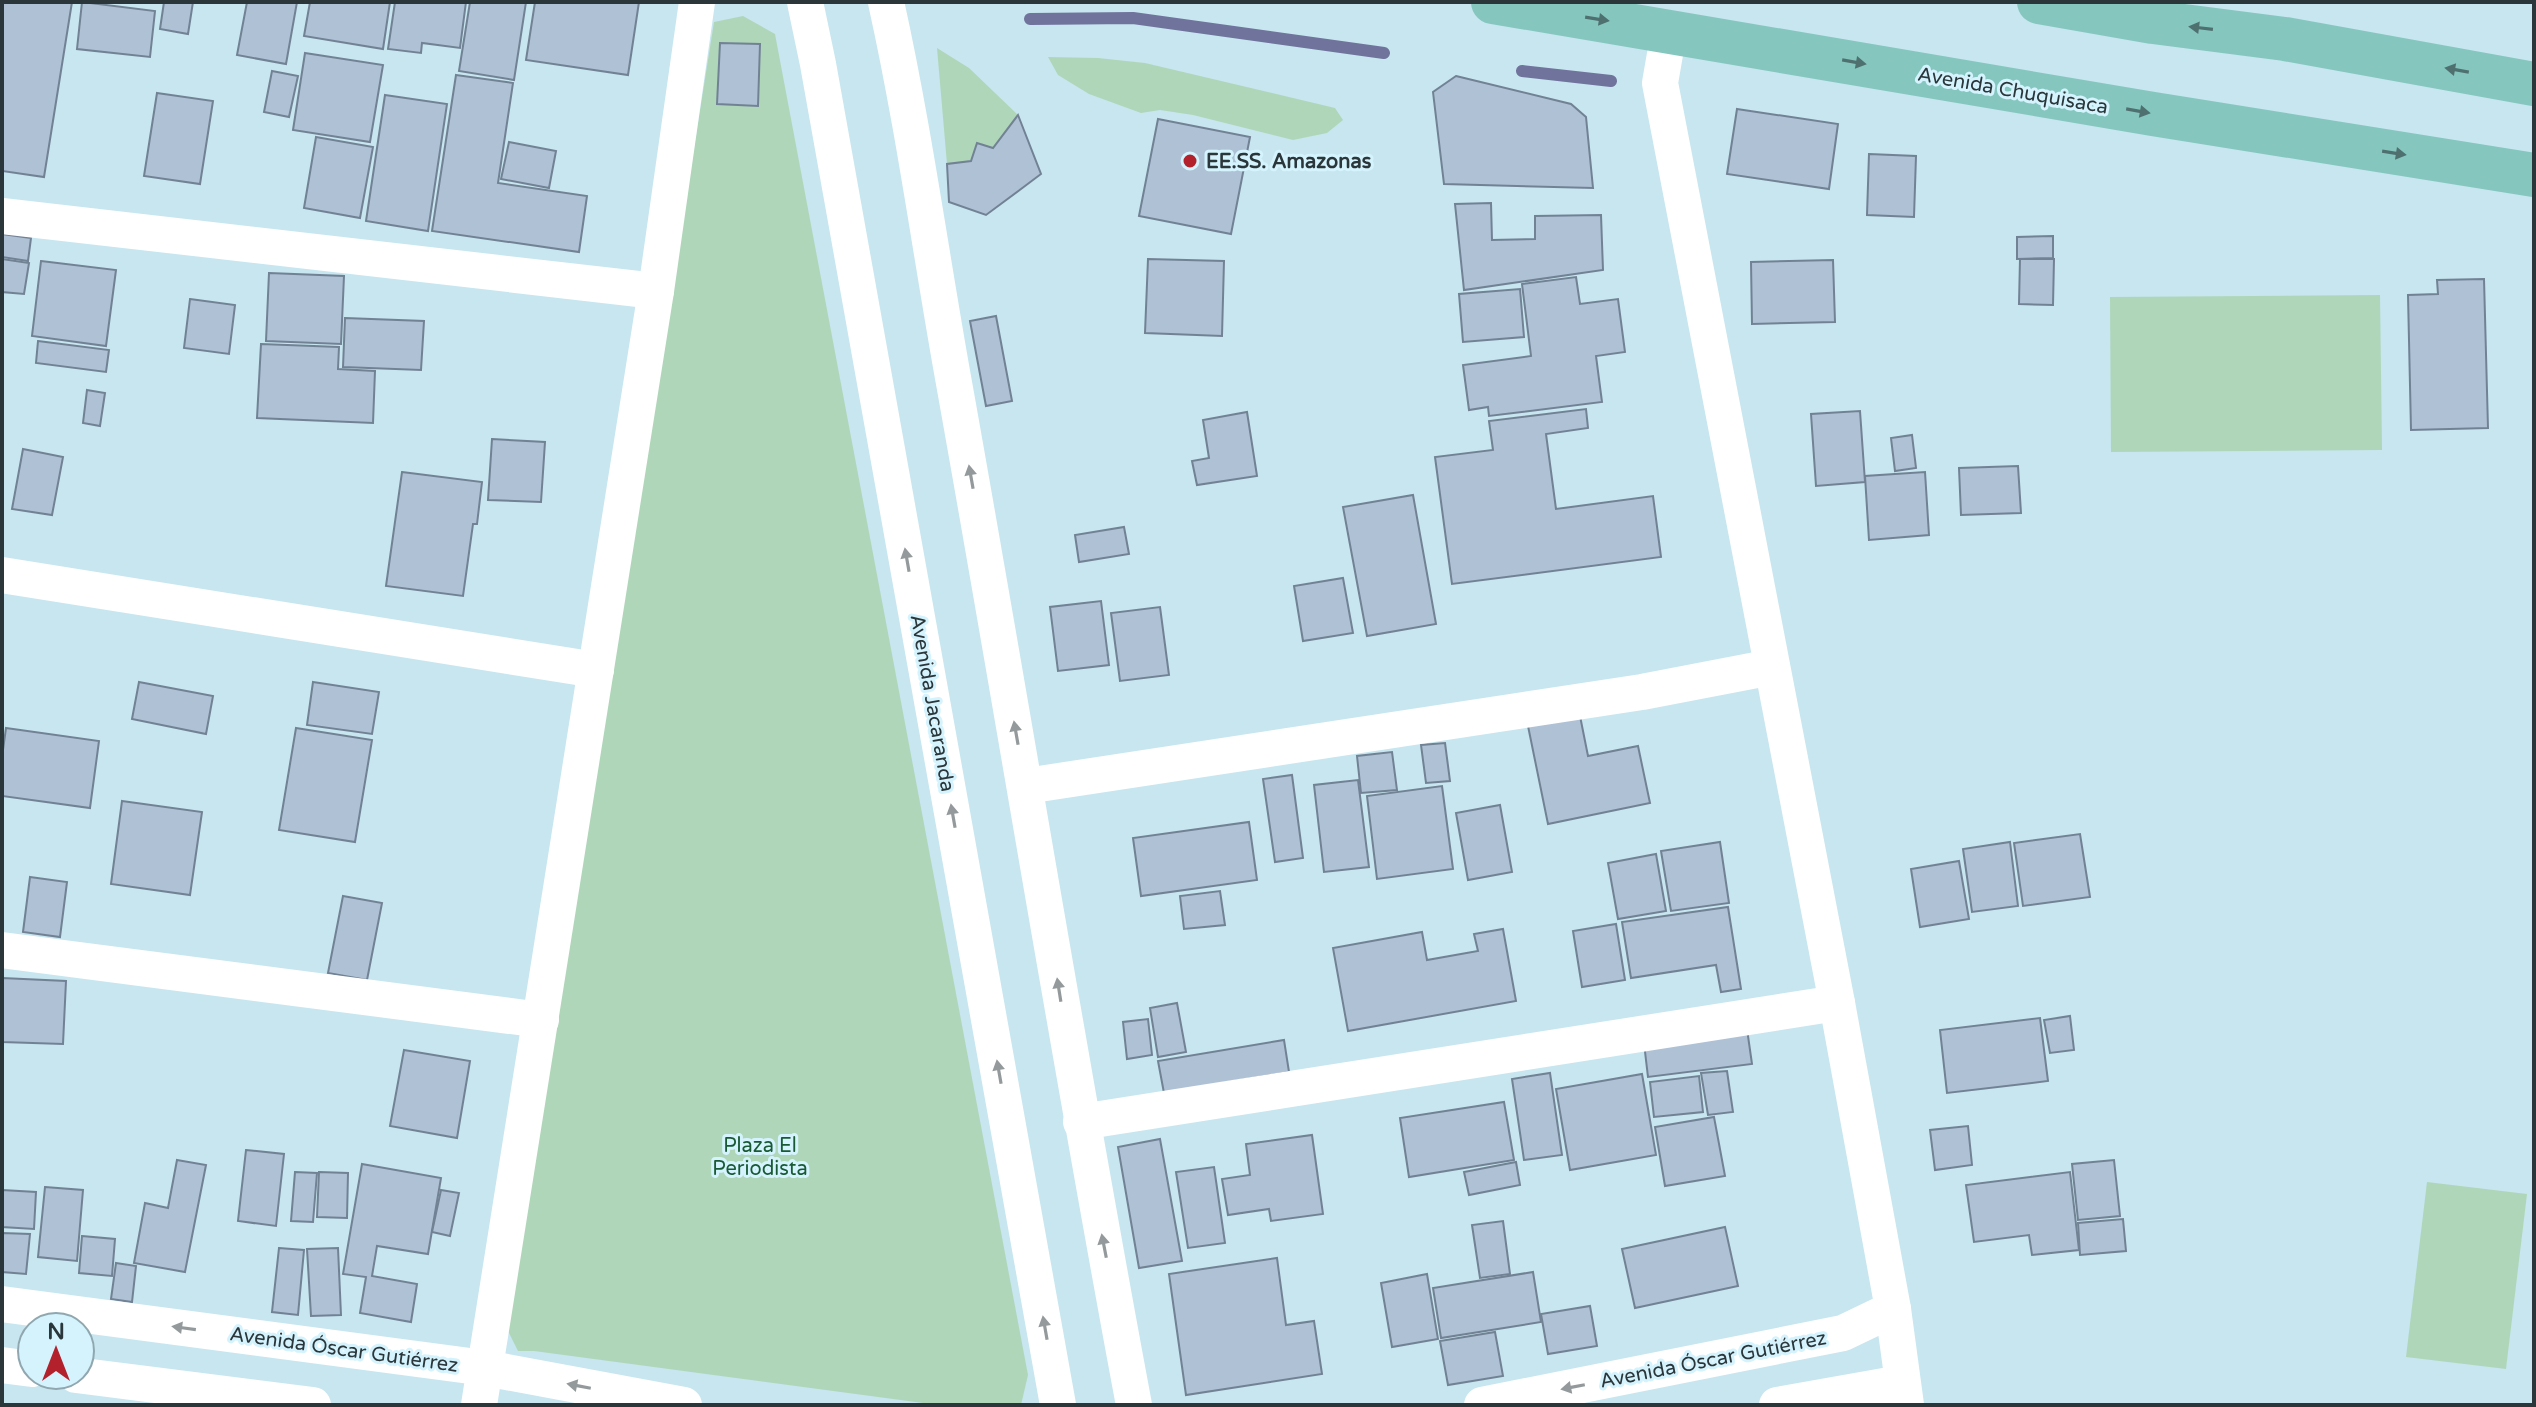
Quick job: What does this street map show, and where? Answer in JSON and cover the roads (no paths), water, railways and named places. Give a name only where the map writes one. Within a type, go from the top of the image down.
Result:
[{"type":"main road","name":"Avenida Chuquisaca","points":[[1493,2],[2534,175]]},
{"type":"main road","points":[[2066,4],[2152,12],[2534,84]]},
{"type":"street","points":[[479,1405],[656,291],[697,2]]},
{"type":"street","name":"Avenida Jacaranda","points":[[805,2],[1058,1405]]},
{"type":"street","points":[[886,2],[899,60],[1026,786],[1081,1122],[1134,1405]]},
{"type":"street","points":[[1669,31],[1660,83],[1837,1003],[1893,1309],[1904,1394],[1777,1405]]},
{"type":"street","points":[[2,216],[656,291]]},
{"type":"street","points":[[2,575],[596,670]]},
{"type":"street","points":[[1026,786],[1642,692],[1772,667]]},
{"type":"street","points":[[2,950],[541,1020]]},
{"type":"street","points":[[1081,1122],[1837,1003]]},
{"type":"street","name":"Avenida Óscar Gutiérrez","points":[[2,1304],[485,1368],[684,1405]]},
{"type":"street","name":"Avenida Óscar Gutiérrez","points":[[1482,1405],[1843,1333],[1893,1309]]},
{"type":"street","points":[[96,1378],[296,1404]]},
{"type":"waterway","points":[[1030,19],[1133,18],[1384,53]]},
{"type":"waterway","points":[[1522,71],[1611,81]]},
{"type":"place","name":"EE.SS. Amazonas","points":[[1190,161]]},
{"type":"park label","name":"Plaza El Periodista","points":[[760,1156]]}]
